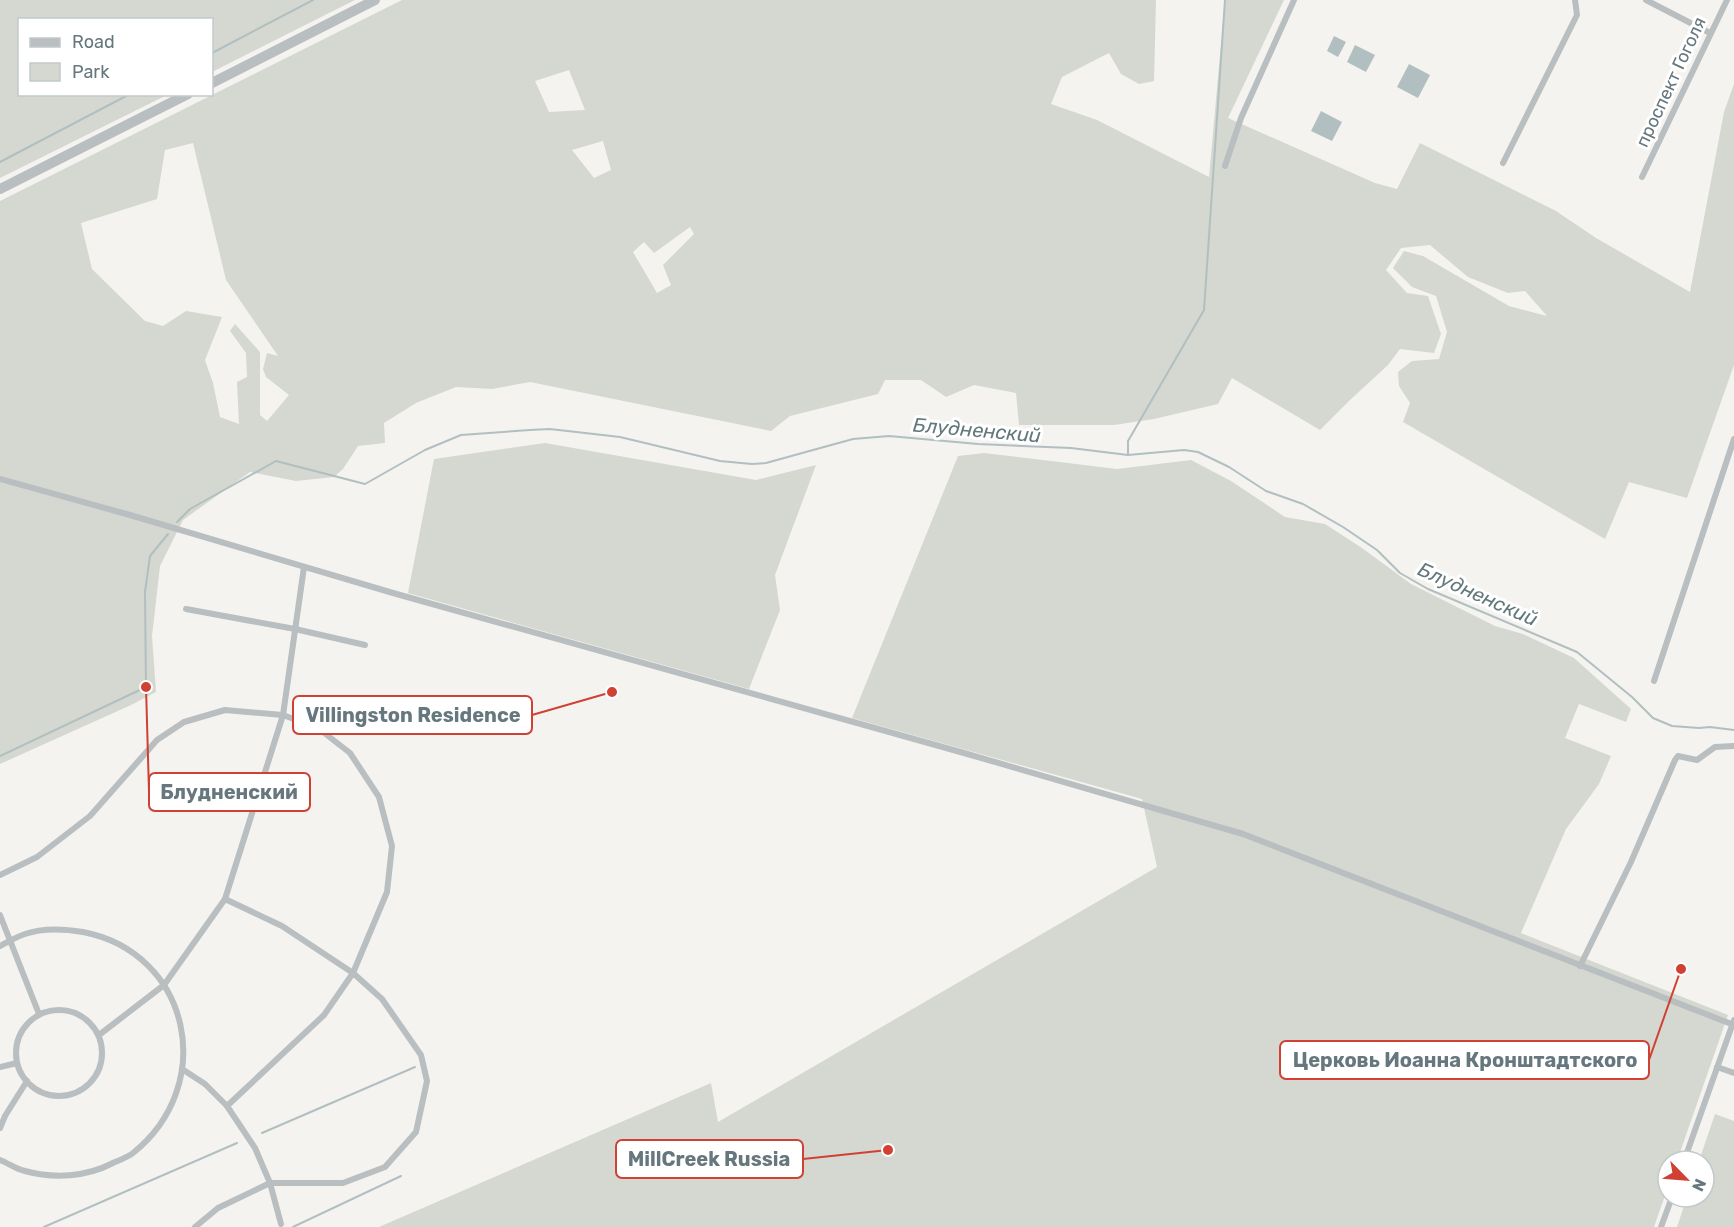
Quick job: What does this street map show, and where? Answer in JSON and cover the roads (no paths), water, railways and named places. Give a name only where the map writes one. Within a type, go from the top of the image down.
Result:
[{"type":"street","points":[[213,81],[375,0]]},
{"type":"street","points":[[1226,166],[1241,118],[1294,0]]},
{"type":"street","points":[[1503,163],[1577,15],[1575,0]]},
{"type":"street","points":[[1646,0],[1710,33]]},
{"type":"street","name":"проспект Гоголя","points":[[1642,177],[1726,0]]},
{"type":"street","points":[[0,189],[184,96]]},
{"type":"street","points":[[1653,681],[1734,439]]},
{"type":"street","points":[[0,479],[393,594],[964,753],[1243,834],[1580,966],[1734,1023],[1688,1149]]},
{"type":"street","points":[[99,1035],[164,985],[225,899],[283,715],[304,567]]},
{"type":"street","points":[[186,609],[295,629],[365,645]]},
{"type":"street","points":[[0,875],[37,857],[90,816],[157,740],[184,722],[225,710],[283,715],[318,728],[350,753],[379,797],[392,846],[387,892],[353,973],[324,1015],[227,1106]]},
{"type":"street","points":[[1580,966],[1631,862],[1675,760],[1678,756],[1697,760],[1715,747],[1734,746]]},
{"type":"street","points":[[195,1227],[218,1208],[270,1183],[343,1183],[385,1167],[416,1132],[427,1081],[421,1055],[382,999],[353,973],[282,926],[225,899]]},
{"type":"street","points":[[0,915],[39,1014]]},
{"type":"street","points":[[0,946],[25,934],[64,929],[103,936],[138,956],[164,985],[180,1019],[184,1057],[177,1094],[159,1127],[132,1154],[98,1171],[61,1177],[24,1171],[0,1160]]},
{"type":"street","points":[[52,1010],[67,1010],[80,1014],[92,1023],[99,1035],[103,1049],[96,1077],[86,1087],[73,1094],[59,1096],[45,1094],[32,1087],[22,1076],[17,1063],[16,1049],[20,1035],[28,1023],[39,1014],[52,1010]]},
{"type":"street","points":[[0,1067],[17,1063]]},
{"type":"street","points":[[1717,1067],[1734,1073]]},
{"type":"street","points":[[182,1069],[205,1084],[227,1106],[255,1148],[270,1183],[281,1224]]},
{"type":"street","points":[[0,1128],[27,1081]]},
{"type":"street","points":[[1661,1227],[1668,1209]]},
{"type":"waterway","points":[[213,52],[313,0]]},
{"type":"waterway","points":[[1128,455],[1128,441],[1204,310],[1225,0]]},
{"type":"waterway","points":[[0,162],[126,96]]},
{"type":"waterway","name":"Блудненский","points":[[177,522],[190,509],[276,461],[365,484],[425,450],[461,435],[530,430],[550,429],[620,437],[720,461],[752,464],[766,463],[853,439],[889,436],[978,444],[1071,448],[1128,455],[1184,450],[1198,452],[1229,467],[1266,491],[1303,504],[1377,550],[1400,573],[1428,589],[1577,652],[1632,697],[1653,718],[1672,726],[1734,730]]},
{"type":"waterway","name":"Блудненский","points":[[0,756],[146,687],[145,592],[150,556],[168,534]]},
{"type":"waterway","points":[[262,1133],[415,1067]]},
{"type":"waterway","points":[[44,1227],[237,1143]]},
{"type":"waterway","points":[[293,1227],[401,1176]]},
{"type":"place","name":"Блудненский","points":[[146,687]]},
{"type":"place","name":"Villingston Residence","points":[[612,692]]},
{"type":"place","name":"Церковь Иоанна Кронштадтского","points":[[1681,969]]},
{"type":"place","name":"MillCreek Russia","points":[[888,1150]]}]
